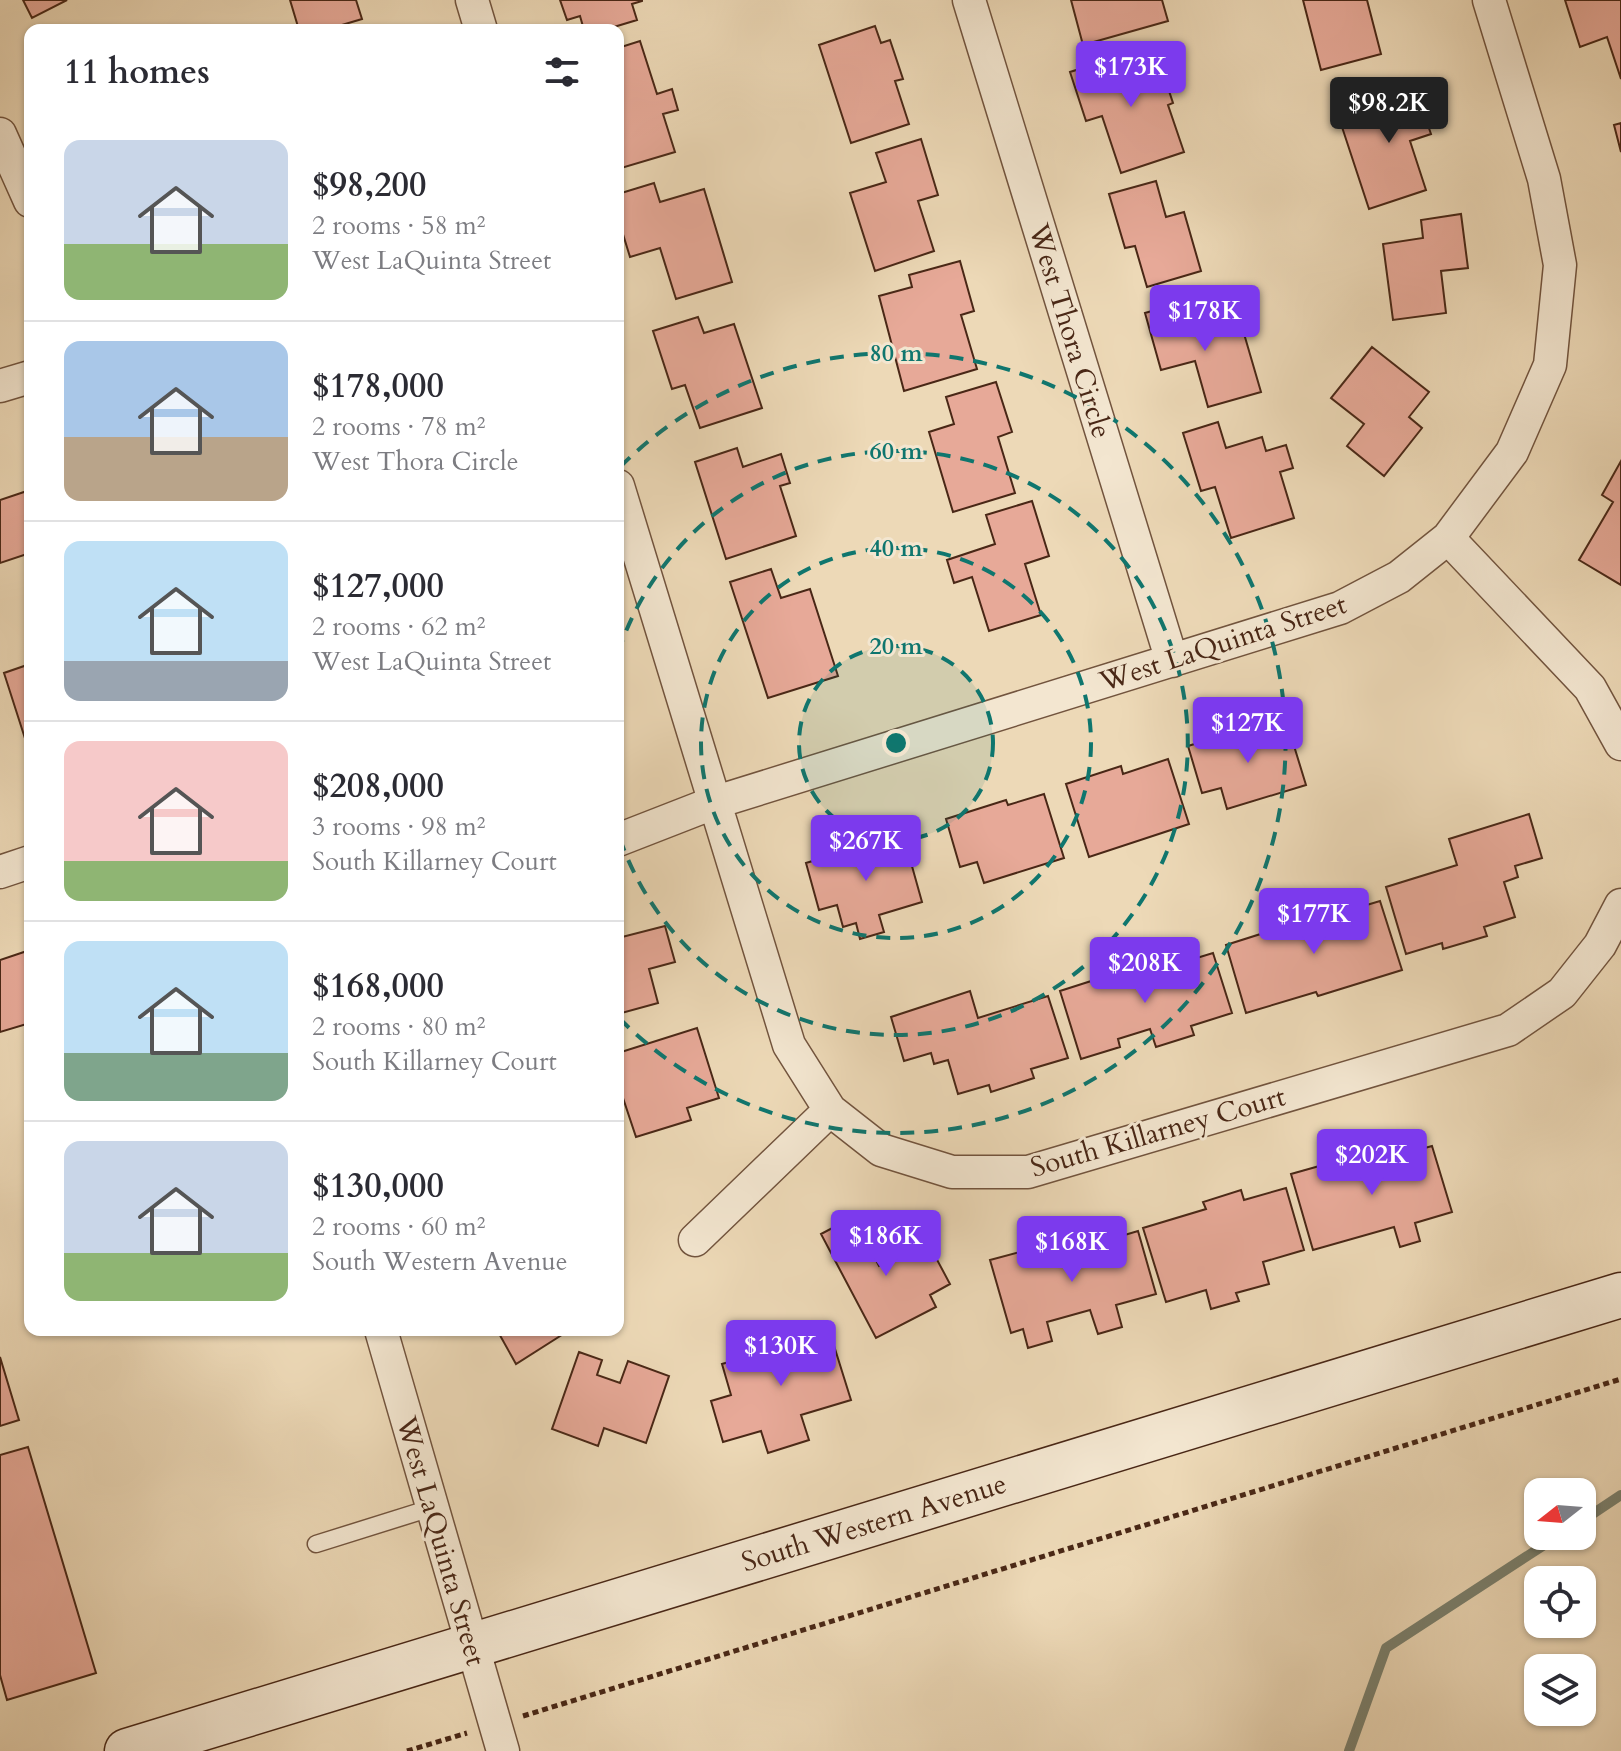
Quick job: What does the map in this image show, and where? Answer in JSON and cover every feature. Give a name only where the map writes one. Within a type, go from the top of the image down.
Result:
[{"type":"street","points":[[472,0],[479,24]]},
{"type":"street","name":"West Thora Circle","points":[[969,0],[1172,661]]},
{"type":"street","name":"West LaQuinta Street","points":[[624,838],[713,803],[1340,608],[1399,577],[1448,538],[1512,452],[1550,365],[1560,265],[1544,179],[1489,0]]},
{"type":"street","points":[[0,134],[24,188]]},
{"type":"street","points":[[0,386],[24,379]]},
{"type":"street","name":"South Killarney Court","points":[[624,506],[789,1045],[830,1110],[881,1150],[952,1172],[1028,1172],[1508,1030],[1562,993],[1600,945],[1621,905]]},
{"type":"street","points":[[1448,538],[1590,688],[1621,744]]},
{"type":"street","points":[[0,872],[24,864]]},
{"type":"street","points":[[695,1240],[830,1110]]},
{"type":"street","name":"South Western Avenue","points":[[127,1751],[1621,1295]]},
{"type":"street","name":"West LaQuinta Street","points":[[383,1336],[498,1738]]},
{"type":"lane","points":[[316,1544],[431,1508]]},
{"type":"path","points":[[407,1751],[498,1738],[1621,1379]]},
{"type":"building","points":[[23,0],[67,0],[32,18]]},
{"type":"building","points":[[290,0],[356,0],[362,19],[345,24],[297,24]]},
{"type":"building","points":[[560,0],[642,0],[632,4],[637,20],[624,24],[582,24],[580,16],[567,20]]},
{"type":"building","points":[[1071,0],[1162,0],[1168,21],[1083,45]]},
{"type":"building","points":[[1303,0],[1367,0],[1381,54],[1321,70]]},
{"type":"building","points":[[1565,0],[1621,0],[1621,79],[1607,37],[1580,47]]},
{"type":"building","points":[[875,26],[881,43],[890,40],[903,79],[895,81],[909,124],[851,143],[819,45]]},
{"type":"building","points":[[640,41],[657,94],[672,89],[678,110],[663,114],[675,152],[624,167],[624,46]]},
{"type":"building","points":[[1124,55],[1128,65],[1157,55],[1173,103],[1168,105],[1184,152],[1121,173],[1102,116],[1086,121],[1070,72]]},
{"type":"building","points":[[1412,79],[1431,134],[1410,141],[1426,190],[1369,209],[1341,124],[1377,112],[1371,93]]},
{"type":"building","points":[[1621,123],[1621,152],[1614,125]]},
{"type":"building","points":[[921,139],[938,195],[918,201],[934,251],[875,271],[850,193],[886,182],[876,153]]},
{"type":"building","points":[[1156,181],[1166,217],[1184,212],[1201,271],[1147,287],[1135,246],[1125,248],[1109,194]]},
{"type":"building","points":[[654,183],[660,202],[704,189],[732,282],[676,299],[660,248],[630,257],[624,238],[624,192]]},
{"type":"building","points":[[1461,214],[1468,268],[1441,271],[1446,313],[1393,320],[1383,244],[1423,238],[1421,220]]},
{"type":"building","points":[[960,261],[974,311],[961,315],[977,369],[904,391],[879,296],[912,287],[909,275]]},
{"type":"building","points":[[1187,301],[1197,332],[1240,320],[1261,392],[1208,407],[1195,361],[1161,370],[1145,313]]},
{"type":"building","points":[[698,317],[704,333],[734,324],[762,408],[700,428],[685,385],[672,389],[653,331]]},
{"type":"building","points":[[1372,347],[1429,392],[1409,417],[1422,428],[1384,476],[1347,446],[1364,424],[1331,398]]},
{"type":"building","points":[[996,382],[1012,432],[998,437],[1015,493],[953,512],[929,432],[954,424],[946,397]]},
{"type":"building","points":[[1218,422],[1226,448],[1262,437],[1266,451],[1286,445],[1293,468],[1280,472],[1294,518],[1231,538],[1215,487],[1201,491],[1183,433]]},
{"type":"building","points":[[737,448],[743,467],[781,454],[790,483],[780,486],[796,536],[726,559],[695,462]]},
{"type":"building","points":[[1621,461],[1621,585],[1579,560],[1613,502],[1602,495]]},
{"type":"building","points":[[24,492],[24,555],[0,563],[0,500]]},
{"type":"building","points":[[1032,501],[1049,556],[1025,564],[1041,615],[989,631],[972,577],[954,583],[947,560],[995,544],[986,515]]},
{"type":"building","points":[[771,569],[781,598],[810,589],[838,676],[768,698],[730,582]]},
{"type":"building","points":[[24,666],[24,735],[4,673]]},
{"type":"building","points":[[1287,723],[1306,785],[1227,809],[1221,788],[1202,793],[1188,746],[1244,729],[1246,735]]},
{"type":"building","points":[[1168,759],[1189,824],[1089,857],[1066,784],[1121,766],[1123,774]]},
{"type":"building","points":[[1044,794],[1064,858],[984,883],[977,862],[960,867],[946,819],[1006,800],[1008,805]]},
{"type":"building","points":[[1529,814],[1542,858],[1515,866],[1518,877],[1504,882],[1515,917],[1484,927],[1487,936],[1443,949],[1442,943],[1406,954],[1386,887],[1457,865],[1449,839]]},
{"type":"building","points":[[903,834],[922,902],[879,915],[884,932],[860,939],[856,923],[843,927],[837,905],[819,910],[806,863]]},
{"type":"building","points":[[1335,898],[1340,913],[1380,901],[1402,970],[1318,996],[1316,992],[1246,1013],[1226,945],[1314,917],[1310,906]]},
{"type":"building","points":[[665,926],[675,962],[649,969],[658,1003],[624,1012],[624,936]]},
{"type":"building","points":[[24,952],[24,1025],[0,1032],[0,960]]},
{"type":"building","points":[[1213,953],[1232,1013],[1191,1026],[1194,1035],[1156,1047],[1150,1029],[1118,1039],[1120,1047],[1081,1059],[1060,991],[1138,966],[1141,975]]},
{"type":"building","points":[[970,991],[978,1018],[1048,996],[1068,1058],[1031,1069],[1034,1078],[991,1092],[989,1085],[958,1094],[948,1060],[934,1064],[931,1053],[904,1061],[891,1017]]},
{"type":"building","points":[[697,1028],[719,1098],[687,1108],[691,1120],[636,1137],[624,1101],[624,1051]]},
{"type":"building","points":[[1432,1146],[1452,1212],[1415,1223],[1420,1241],[1400,1247],[1394,1227],[1313,1250],[1291,1174],[1330,1163],[1332,1170],[1353,1164],[1351,1157],[1389,1147],[1392,1157]]},
{"type":"building","points":[[1286,1188],[1304,1250],[1263,1262],[1269,1284],[1236,1293],[1239,1301],[1211,1309],[1206,1290],[1166,1302],[1143,1228],[1206,1209],[1203,1202],[1241,1190],[1244,1200]]},
{"type":"building","points":[[853,1217],[879,1266],[927,1241],[950,1284],[930,1295],[936,1307],[876,1338],[821,1234]]},
{"type":"building","points":[[1138,1231],[1156,1294],[1116,1305],[1122,1327],[1098,1334],[1090,1310],[1047,1322],[1052,1341],[1028,1348],[1023,1329],[1011,1333],[990,1260],[1027,1250],[1029,1256],[1100,1236],[1101,1242]]},
{"type":"building","points":[[809,1324],[813,1338],[830,1333],[851,1400],[801,1415],[809,1440],[768,1453],[761,1431],[723,1442],[711,1401],[731,1395],[722,1364],[760,1353],[756,1340]]},
{"type":"building","points":[[500,1336],[560,1336],[516,1364]]},
{"type":"building","points":[[579,1352],[602,1360],[597,1375],[620,1383],[628,1361],[669,1376],[646,1443],[604,1428],[598,1446],[552,1429]]},
{"type":"building","points":[[0,1357],[19,1420],[0,1426]]},
{"type":"building","points":[[28,1447],[96,1673],[7,1700],[0,1675],[0,1455]]},
{"type":"waterway","points":[[1596,1512],[1621,1495]]},
{"type":"waterway","points":[[1349,1751],[1386,1648],[1536,1550]]}]
